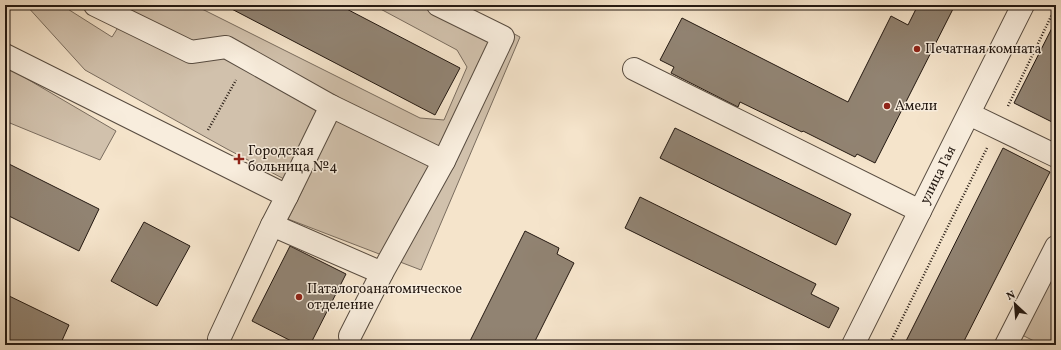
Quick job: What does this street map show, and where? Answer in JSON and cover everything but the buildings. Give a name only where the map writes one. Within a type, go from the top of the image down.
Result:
[{"type":"street","points":[[95,5],[191,52],[226,47],[330,106],[444,161]]},
{"type":"street","points":[[350,336],[382,273],[444,161],[503,37],[438,5]]},
{"type":"street","name":"улица Гая","points":[[853,345],[1023,5]]},
{"type":"street","points":[[5,55],[287,196]]},
{"type":"street","points":[[634,70],[920,211]]},
{"type":"street","points":[[220,345],[219,339],[330,106]]},
{"type":"street","points":[[969,114],[1056,156]]},
{"type":"street","points":[[272,225],[382,273]]},
{"type":"street","points":[[1006,345],[1056,247]]},
{"type":"path","points":[[889,345],[1056,6]]},
{"type":"path","points":[[197,151],[248,59]]},
{"type":"shaded area","points":[[26,5],[63,5],[112,37],[132,5],[194,5],[420,118],[444,120],[467,67],[457,50],[373,5],[460,5],[520,37],[421,270],[288,219],[303,189],[227,149],[85,70]]},
{"type":"shaded area","points":[[5,66],[116,131],[100,160],[5,121]]},
{"type":"shaded area","points":[[1056,268],[1056,345],[1042,345],[1022,335]]},
{"type":"place","name":"Печатная комната","points":[[917,49]]},
{"type":"place","name":"Амели","points":[[887,106]]},
{"type":"place","name":"Городская больница №4","points":[[239,159]]},
{"type":"place","name":"Паталогоанатомическое отделение","points":[[299,297]]}]
